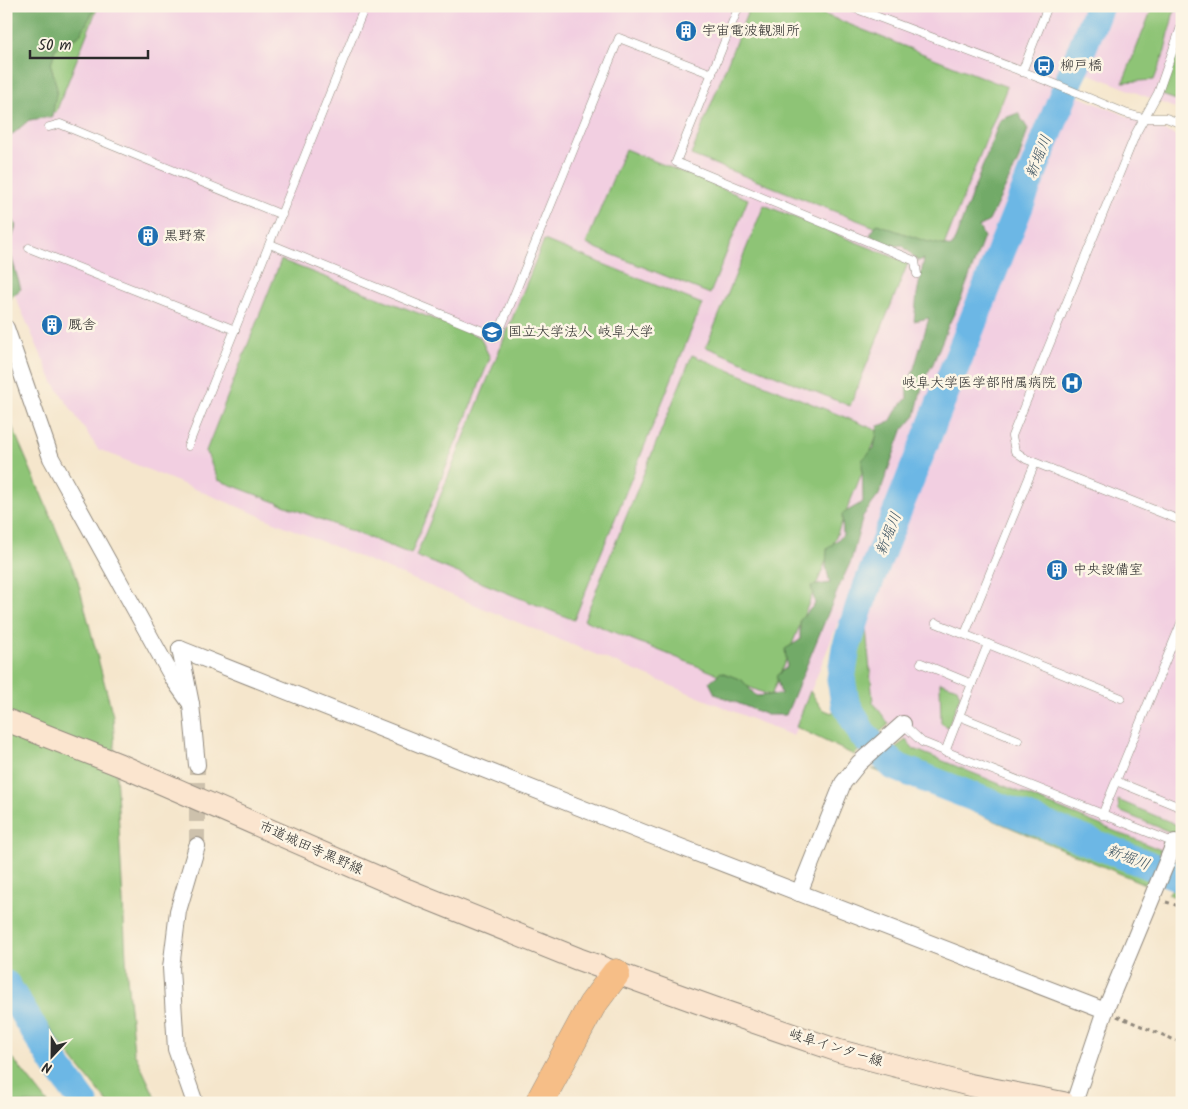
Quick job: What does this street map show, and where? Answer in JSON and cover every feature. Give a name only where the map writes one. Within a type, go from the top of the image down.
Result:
[{"type":"highway","points":[[540,1103],[592,1005],[616,973]]},
{"type":"highway","points":[[560,1103],[607,1009],[616,973]]},
{"type":"street","points":[[6,328],[51,458],[174,680],[191,704]]},
{"type":"street","points":[[197,765],[191,704],[180,649],[798,893],[1105,1011]]},
{"type":"street","name":"市道城田寺黒野線","points":[[6,720],[120,765],[407,890],[616,973]]},
{"type":"street","points":[[798,893],[843,784],[858,763],[903,724]]},
{"type":"street","points":[[1074,1103],[1105,1011],[1156,890],[1178,844]]},
{"type":"street","points":[[195,1103],[176,1049],[171,968],[178,911],[197,846]]},
{"type":"street","name":"岐阜インター線","points":[[616,973],[839,1051],[970,1085],[1062,1103]]},
{"type":"lane","points":[[188,446],[365,6]]},
{"type":"lane","points":[[738,6],[676,162],[915,261],[917,274]]},
{"type":"lane","points":[[849,6],[1050,82],[1125,113],[1143,118],[1166,118],[1182,124]]},
{"type":"lane","points":[[1022,72],[1048,6]]},
{"type":"lane","points":[[1182,24],[1158,93],[1143,118],[1012,436],[1015,451],[1026,459],[1182,521]]},
{"type":"lane","points":[[270,244],[497,336],[619,38],[712,74]]},
{"type":"lane","points":[[49,127],[60,124],[282,214]]},
{"type":"lane","points":[[30,248],[235,330]]},
{"type":"lane","points":[[964,634],[1035,463]]},
{"type":"lane","points":[[1102,814],[1182,621]]},
{"type":"lane","points":[[936,623],[1121,698]]},
{"type":"lane","points":[[945,752],[988,644]]},
{"type":"lane","points":[[920,662],[972,684]]},
{"type":"lane","points":[[1137,704],[1146,708]]},
{"type":"lane","points":[[959,716],[1018,740]]},
{"type":"lane","points":[[903,724],[922,742],[1178,844]]},
{"type":"lane","points":[[1116,781],[1182,808]]},
{"type":"path","points":[[1105,1011],[1182,1042]]},
{"type":"shaded area","name":"国立大学法人 岐阜大学","points":[[6,6],[1182,6],[1182,111],[1075,68],[1041,112],[793,736],[98,449],[53,382],[6,276]]},
{"type":"shaded area","name":"岐阜大学医学部附属病院","points":[[1075,95],[1182,138],[1182,858],[914,749],[889,724],[873,702],[866,628]]},
{"type":"green space","points":[[6,6],[98,6],[56,112],[14,125]]},
{"type":"green space","points":[[6,6],[93,6],[93,12],[79,36],[55,49],[51,65],[57,89],[52,117],[29,120],[6,140]]},
{"type":"green space","points":[[750,6],[803,6],[1007,87],[941,253],[691,155]]},
{"type":"green space","points":[[1153,6],[1178,6],[1173,15],[1165,51],[1154,80],[1123,82]]},
{"type":"green space","points":[[1182,35],[1182,102],[1162,95]]},
{"type":"green space","points":[[1018,113],[1028,129],[1019,159],[989,221],[979,227],[984,237],[961,299],[933,364],[924,379],[915,416],[902,431],[879,495],[863,516],[851,561],[786,715],[767,715],[715,694],[709,682],[721,672],[742,680],[756,696],[781,694],[776,676],[787,667],[785,649],[800,640],[800,620],[815,604],[811,586],[830,583],[826,567],[827,549],[843,535],[842,514],[863,502],[862,460],[874,448],[878,426],[890,422],[907,398],[906,380],[912,375],[929,318],[914,321],[924,259],[918,261],[902,245],[887,247],[870,235],[877,224],[925,241],[952,247],[1000,120]]},
{"type":"green space","points":[[625,149],[748,199],[710,294],[586,244]]},
{"type":"green space","points":[[764,205],[908,263],[850,406],[706,347]]},
{"type":"green space","points":[[6,209],[16,225],[9,249],[21,289],[7,301]]},
{"type":"green space","points":[[544,240],[702,304],[574,620],[416,556]]},
{"type":"green space","points":[[281,260],[480,337],[490,358],[411,554],[218,480],[206,451]]},
{"type":"green space","points":[[692,355],[879,431],[771,696],[584,620]]},
{"type":"green space","points":[[6,412],[77,578],[113,716],[127,976],[134,1052],[158,1103],[108,1103],[75,1062],[14,980],[6,966]]},
{"type":"green space","points":[[866,628],[873,702],[889,724],[854,755],[796,727],[810,691],[822,709],[832,713],[852,681],[852,629]]},
{"type":"green space","points":[[940,682],[957,688],[960,696],[948,727],[941,723]]},
{"type":"green space","points":[[906,740],[914,749],[1161,850],[1156,863],[897,762],[889,752]]},
{"type":"green space","points":[[872,769],[896,772],[1151,873],[1147,885]]},
{"type":"green space","points":[[1118,800],[1182,827],[1182,837],[1119,811]]},
{"type":"green space","points":[[1178,882],[1182,884],[1182,900],[1168,894]]},
{"type":"green space","points":[[6,1050],[48,1103],[6,1103]]},
{"type":"waterway","name":"新堀川","points":[[1099,6],[861,602],[846,648],[841,679],[845,702],[863,735],[894,766],[1182,878]]},
{"type":"waterway","points":[[6,985],[56,1065],[84,1103]]},
{"type":"tunnel","points":[[197,765],[197,846]]},
{"type":"place","name":"宇宙電波観測所","points":[[686,31]]},
{"type":"place","name":"柳戸橋","points":[[1044,66]]},
{"type":"place","name":"黒野寮","points":[[148,236]]},
{"type":"place","name":"厩舎","points":[[52,325]]},
{"type":"place","name":"国立大学法人 岐阜大学","points":[[492,332]]},
{"type":"place","name":"岐阜大学医学部附属病院","points":[[1072,383]]},
{"type":"place","name":"中央設備室","points":[[1057,570]]}]
